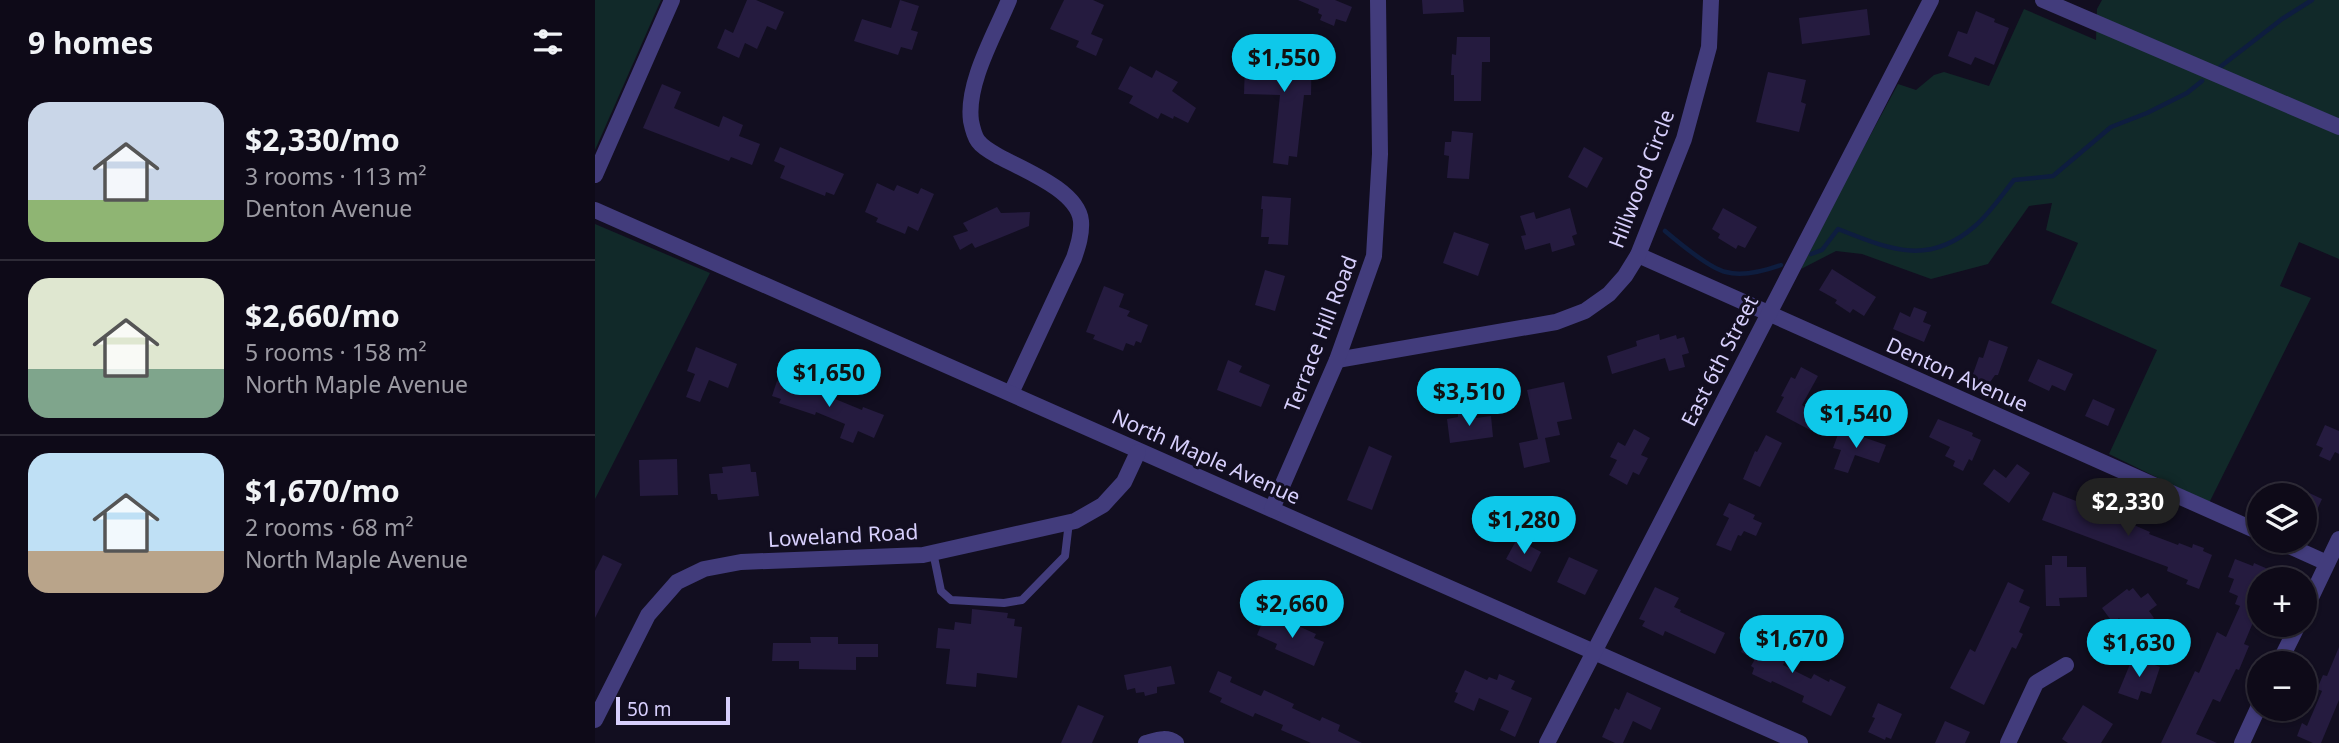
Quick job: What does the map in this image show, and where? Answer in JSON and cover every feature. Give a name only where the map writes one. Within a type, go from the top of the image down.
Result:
[{"type":"street","points":[[595,175],[671,0]]},
{"type":"street","points":[[1009,0],[975,83],[971,101],[971,122],[978,141],[990,151],[1064,193],[1075,205],[1081,219],[1080,237],[1074,258],[1011,393]]},
{"type":"street","name":"Terrace Hill Road","points":[[1272,509],[1337,360],[1374,256],[1380,154],[1378,0]]},
{"type":"street","name":"Hillwood Circle","points":[[1337,360],[1556,322],[1585,311],[1609,294],[1638,255],[1683,139],[1709,47],[1711,0]]},
{"type":"street","name":"East 6th Street","points":[[1547,743],[1931,0]]},
{"type":"street","points":[[2043,0],[2339,127]]},
{"type":"street","name":"North Maple Avenue","points":[[595,210],[1800,743]]},
{"type":"street","name":"Denton Avenue","points":[[1638,255],[2247,528]]},
{"type":"street","name":"Loweland Road","points":[[595,720],[648,615],[677,582],[704,569],[741,562],[821,560],[933,552],[1075,521],[1103,505],[1124,482],[1138,452]]},
{"type":"street","points":[[2317,584],[2339,539]]},
{"type":"street","points":[[2305,553],[2327,563]]},
{"type":"street","points":[[2008,743],[2036,683],[2066,665]]},
{"type":"street","points":[[2242,743],[2252,721]]},
{"type":"street","points":[[1146,743],[1160,739],[1176,743]]},
{"type":"lane","points":[[933,552],[941,592],[951,600],[1004,603],[1022,600],[1065,556],[1069,522]]},
{"type":"green space","points":[[595,0],[661,0],[595,150]]},
{"type":"green space","points":[[2102,0],[2339,0],[2339,259],[2299,242],[2280,286],[2311,298],[2209,503],[2109,454],[2157,350],[2051,303],[2078,243],[2046,230],[2052,203],[2029,206],[1988,264],[1931,279],[1862,254],[1836,251],[1801,269],[1898,84],[1916,90],[1934,75],[1944,72],[1989,86],[2024,9],[2096,40],[2097,9]]},
{"type":"green space","points":[[595,224],[710,273],[595,499]]},
{"type":"building","points":[[747,0],[756,0],[784,12],[776,30],[767,26],[757,49],[745,43],[739,58],[717,48],[725,29],[733,33]]},
{"type":"building","points":[[900,0],[919,6],[911,30],[918,32],[912,50],[901,47],[898,55],[854,41],[862,19],[891,28]]},
{"type":"building","points":[[1064,0],[1093,0],[1104,5],[1091,34],[1103,39],[1096,56],[1076,47],[1079,41],[1050,29]]},
{"type":"building","points":[[1298,0],[1335,0],[1352,7],[1346,22],[1336,19],[1334,26],[1320,20],[1322,15],[1318,13],[1319,9]]},
{"type":"building","points":[[1422,0],[1463,0],[1464,12],[1423,14]]},
{"type":"building","points":[[1867,9],[1870,35],[1802,44],[1799,18]]},
{"type":"building","points":[[1976,11],[2009,28],[1994,65],[1975,57],[1971,65],[1948,56],[1958,31],[1967,34]]},
{"type":"building","points":[[1457,37],[1490,37],[1490,62],[1482,62],[1481,101],[1454,101],[1454,75],[1451,75],[1452,54],[1456,55]]},
{"type":"building","points":[[1279,47],[1312,47],[1311,95],[1304,95],[1297,157],[1289,156],[1288,165],[1273,163],[1280,95],[1244,94],[1245,64],[1270,65],[1270,56],[1279,57]]},
{"type":"building","points":[[1130,66],[1152,78],[1156,70],[1178,82],[1172,91],[1196,108],[1188,123],[1161,113],[1158,119],[1129,103],[1133,96],[1118,89]]},
{"type":"building","points":[[1768,72],[1806,80],[1801,102],[1806,104],[1799,132],[1756,122]]},
{"type":"building","points":[[662,84],[681,92],[674,108],[719,127],[723,116],[743,125],[739,136],[760,144],[752,165],[731,157],[729,161],[643,128]]},
{"type":"building","points":[[1452,131],[1473,133],[1469,179],[1447,178],[1449,156],[1444,155],[1445,142],[1451,142]]},
{"type":"building","points":[[780,147],[844,174],[834,195],[826,192],[825,196],[780,178],[785,166],[774,161]]},
{"type":"building","points":[[1584,147],[1603,158],[1587,188],[1568,177]]},
{"type":"building","points":[[877,183],[894,191],[897,185],[918,194],[921,188],[934,194],[918,231],[908,226],[905,234],[876,222],[878,218],[865,212]]},
{"type":"building","points":[[1262,196],[1291,198],[1288,245],[1268,244],[1269,237],[1261,237]]},
{"type":"building","points":[[997,207],[1001,213],[1030,212],[1029,226],[975,248],[972,243],[960,250],[953,236],[968,231],[963,223]]},
{"type":"building","points":[[1570,208],[1577,234],[1572,236],[1575,245],[1552,252],[1550,243],[1525,250],[1521,236],[1526,235],[1520,216],[1534,212],[1536,219]]},
{"type":"building","points":[[1723,208],[1757,227],[1745,248],[1738,245],[1736,249],[1718,238],[1720,234],[1712,229]]},
{"type":"building","points":[[1454,232],[1489,244],[1478,276],[1443,263]]},
{"type":"building","points":[[1832,269],[1876,297],[1864,316],[1853,309],[1850,313],[1835,303],[1837,300],[1819,290]]},
{"type":"building","points":[[1265,270],[1285,276],[1275,311],[1255,305]]},
{"type":"building","points":[[1104,286],[1124,294],[1119,307],[1130,311],[1127,316],[1148,325],[1141,343],[1136,341],[1134,346],[1126,343],[1123,351],[1093,339],[1095,335],[1086,332]]},
{"type":"building","points":[[1914,307],[1927,312],[1923,322],[1931,325],[1924,342],[1893,329],[1900,312],[1910,317]]},
{"type":"building","points":[[1659,334],[1660,340],[1676,335],[1677,339],[1684,337],[1689,353],[1682,355],[1685,367],[1669,371],[1665,358],[1612,374],[1607,356],[1637,346],[1636,341]]},
{"type":"building","points":[[1989,340],[2008,347],[1998,375],[1995,375],[1988,385],[1974,380],[1976,375],[1973,374],[1979,357],[1983,358]]},
{"type":"building","points":[[696,347],[737,364],[728,388],[709,380],[700,402],[686,397],[695,374],[687,371]]},
{"type":"building","points":[[2038,359],[2073,374],[2065,391],[2052,385],[2049,391],[2028,381]]},
{"type":"building","points":[[1228,360],[1242,366],[1239,372],[1270,385],[1261,407],[1217,390]]},
{"type":"building","points":[[1801,367],[1818,376],[1802,405],[1820,415],[1812,431],[1776,412],[1791,377],[1795,379]]},
{"type":"building","points":[[787,378],[824,391],[823,394],[862,410],[863,407],[884,415],[874,438],[858,431],[853,443],[840,438],[845,424],[816,412],[815,415],[779,403],[781,399],[772,396],[777,381],[785,384]]},
{"type":"building","points":[[1564,382],[1572,419],[1557,422],[1560,435],[1545,438],[1550,462],[1524,468],[1519,443],[1538,439],[1527,390]]},
{"type":"building","points":[[2093,399],[2115,409],[2108,426],[2085,416]]},
{"type":"building","points":[[1475,412],[1476,418],[1491,416],[1493,437],[1450,443],[1447,419],[1458,417],[1458,414]]},
{"type":"building","points":[[1938,419],[1973,433],[1972,436],[1981,440],[1972,461],[1969,459],[1963,471],[1953,466],[1955,461],[1945,456],[1950,447],[1929,437]]},
{"type":"building","points":[[2325,425],[2339,431],[2339,454],[2335,452],[2330,461],[2319,456],[2323,448],[2316,445]]},
{"type":"building","points":[[1634,429],[1650,438],[1641,455],[1648,458],[1639,475],[1633,472],[1627,485],[1609,475],[1617,460],[1610,457],[1618,442],[1625,446]]},
{"type":"building","points":[[1840,429],[1886,445],[1879,463],[1855,455],[1848,473],[1834,469],[1841,450],[1833,448]]},
{"type":"building","points":[[1766,435],[1782,443],[1760,487],[1743,479],[1755,451],[1757,452]]},
{"type":"building","points":[[1369,446],[1392,456],[1372,510],[1347,500]]},
{"type":"building","points":[[677,459],[678,495],[640,496],[639,460]]},
{"type":"building","points":[[750,464],[751,472],[756,472],[759,496],[718,500],[717,494],[711,494],[709,474],[723,473],[722,467]]},
{"type":"building","points":[[2017,464],[2030,473],[2009,503],[1983,484],[1994,469],[2006,478]]},
{"type":"building","points":[[2053,492],[2076,501],[2079,494],[2096,500],[2092,511],[2119,523],[2120,521],[2134,525],[2178,545],[2179,543],[2192,548],[2193,544],[2204,548],[2203,551],[2212,555],[2199,589],[2186,584],[2188,580],[2167,571],[2168,567],[2042,520]]},
{"type":"building","points":[[2317,497],[2322,499],[2317,510]]},
{"type":"building","points":[[1729,503],[1755,515],[1753,519],[1762,523],[1756,536],[1744,531],[1741,536],[1738,535],[1731,551],[1716,545],[1729,518],[1723,515]]},
{"type":"building","points":[[1517,539],[1541,552],[1531,572],[1506,559]]},
{"type":"building","points":[[603,555],[622,564],[595,618],[595,571]]},
{"type":"building","points":[[2052,556],[2067,556],[2067,567],[2086,567],[2087,597],[2059,598],[2060,606],[2046,606],[2045,565],[2052,565]]},
{"type":"building","points":[[1569,557],[1598,570],[1585,595],[1557,582]]},
{"type":"building","points":[[2235,559],[2263,567],[2247,567],[2247,637],[2244,644],[2249,646],[2239,670],[2236,669],[2220,702],[2213,699],[2196,734],[2217,743],[2161,743],[2195,671],[2199,673],[2217,632],[2226,637],[2240,606],[2235,604],[2238,596],[2229,592],[2234,579],[2228,577]]},
{"type":"building","points":[[2008,582],[2024,590],[2019,602],[2030,607],[2019,632],[2023,634],[2016,649],[2012,647],[1984,705],[1950,688],[1970,649],[1975,652]]},
{"type":"building","points":[[1655,587],[1679,598],[1674,607],[1681,610],[1680,612],[1725,633],[1715,654],[1665,631],[1663,636],[1642,626],[1645,621],[1639,619]]},
{"type":"building","points":[[2133,588],[2141,598],[2148,593],[2157,605],[2149,611],[2154,618],[2133,635],[2119,618],[2113,623],[2102,608],[2127,589],[2129,591]]},
{"type":"building","points":[[972,609],[1008,613],[1007,618],[1015,619],[1014,626],[1022,627],[1017,678],[977,673],[976,687],[946,684],[950,649],[936,648],[938,628],[954,630],[955,622],[971,624]]},
{"type":"building","points":[[1265,616],[1285,624],[1287,621],[1316,634],[1314,638],[1324,642],[1314,666],[1275,649],[1277,644],[1257,635]]},
{"type":"building","points":[[1749,635],[1766,642],[1767,639],[1790,650],[1783,665],[1811,679],[1814,674],[1846,687],[1831,716],[1802,702],[1804,696],[1752,674],[1754,668],[1751,666],[1755,659],[1741,652]]},
{"type":"building","points":[[810,637],[838,637],[838,644],[878,644],[878,657],[856,657],[856,670],[799,669],[799,661],[772,661],[773,643],[811,643]]},
{"type":"building","points":[[2339,647],[2339,700],[2321,743],[2313,743],[2297,736],[2302,723],[2307,726],[2309,721],[2317,721],[2317,703],[2322,691],[2317,689],[2323,675],[2327,676]]},
{"type":"building","points":[[2133,657],[2160,667],[2151,694],[2141,691],[2138,700],[2118,693]]},
{"type":"building","points":[[1171,666],[1175,684],[1157,687],[1157,693],[1145,696],[1144,692],[1136,693],[1135,688],[1127,690],[1124,675]]},
{"type":"building","points":[[1465,670],[1487,680],[1489,677],[1497,680],[1499,674],[1515,681],[1511,689],[1532,698],[1515,737],[1500,730],[1509,711],[1479,698],[1474,711],[1454,702],[1458,693],[1455,692]]},
{"type":"building","points":[[1218,671],[1232,677],[1230,682],[1261,696],[1264,690],[1294,704],[1292,708],[1320,721],[1322,717],[1340,725],[1338,731],[1362,743],[1311,743],[1281,730],[1283,725],[1255,713],[1253,717],[1220,702],[1222,698],[1209,692]]},
{"type":"building","points":[[1627,692],[1661,708],[1651,730],[1633,721],[1623,743],[1615,743],[1602,737],[1615,708],[1619,710]]},
{"type":"building","points":[[1878,703],[1902,714],[1891,739],[1886,737],[1885,740],[1868,732]]},
{"type":"building","points":[[1078,705],[1104,716],[1092,743],[1061,743]]},
{"type":"building","points":[[2083,705],[2113,724],[2101,743],[2068,743],[2062,739]]},
{"type":"building","points":[[1945,721],[1970,732],[1965,743],[1935,743]]},
{"type":"waterway","points":[[2220,67],[2282,19],[2312,0]]},
{"type":"waterway","points":[[1811,254],[1822,250],[1838,229],[1891,248],[1924,250],[1941,247],[1958,239],[1975,226],[2014,180],[2053,176],[2111,127],[2187,93],[2202,81]]},
{"type":"waterway","points":[[1665,231],[1704,261],[1726,272],[1746,274],[1781,265]]}]
